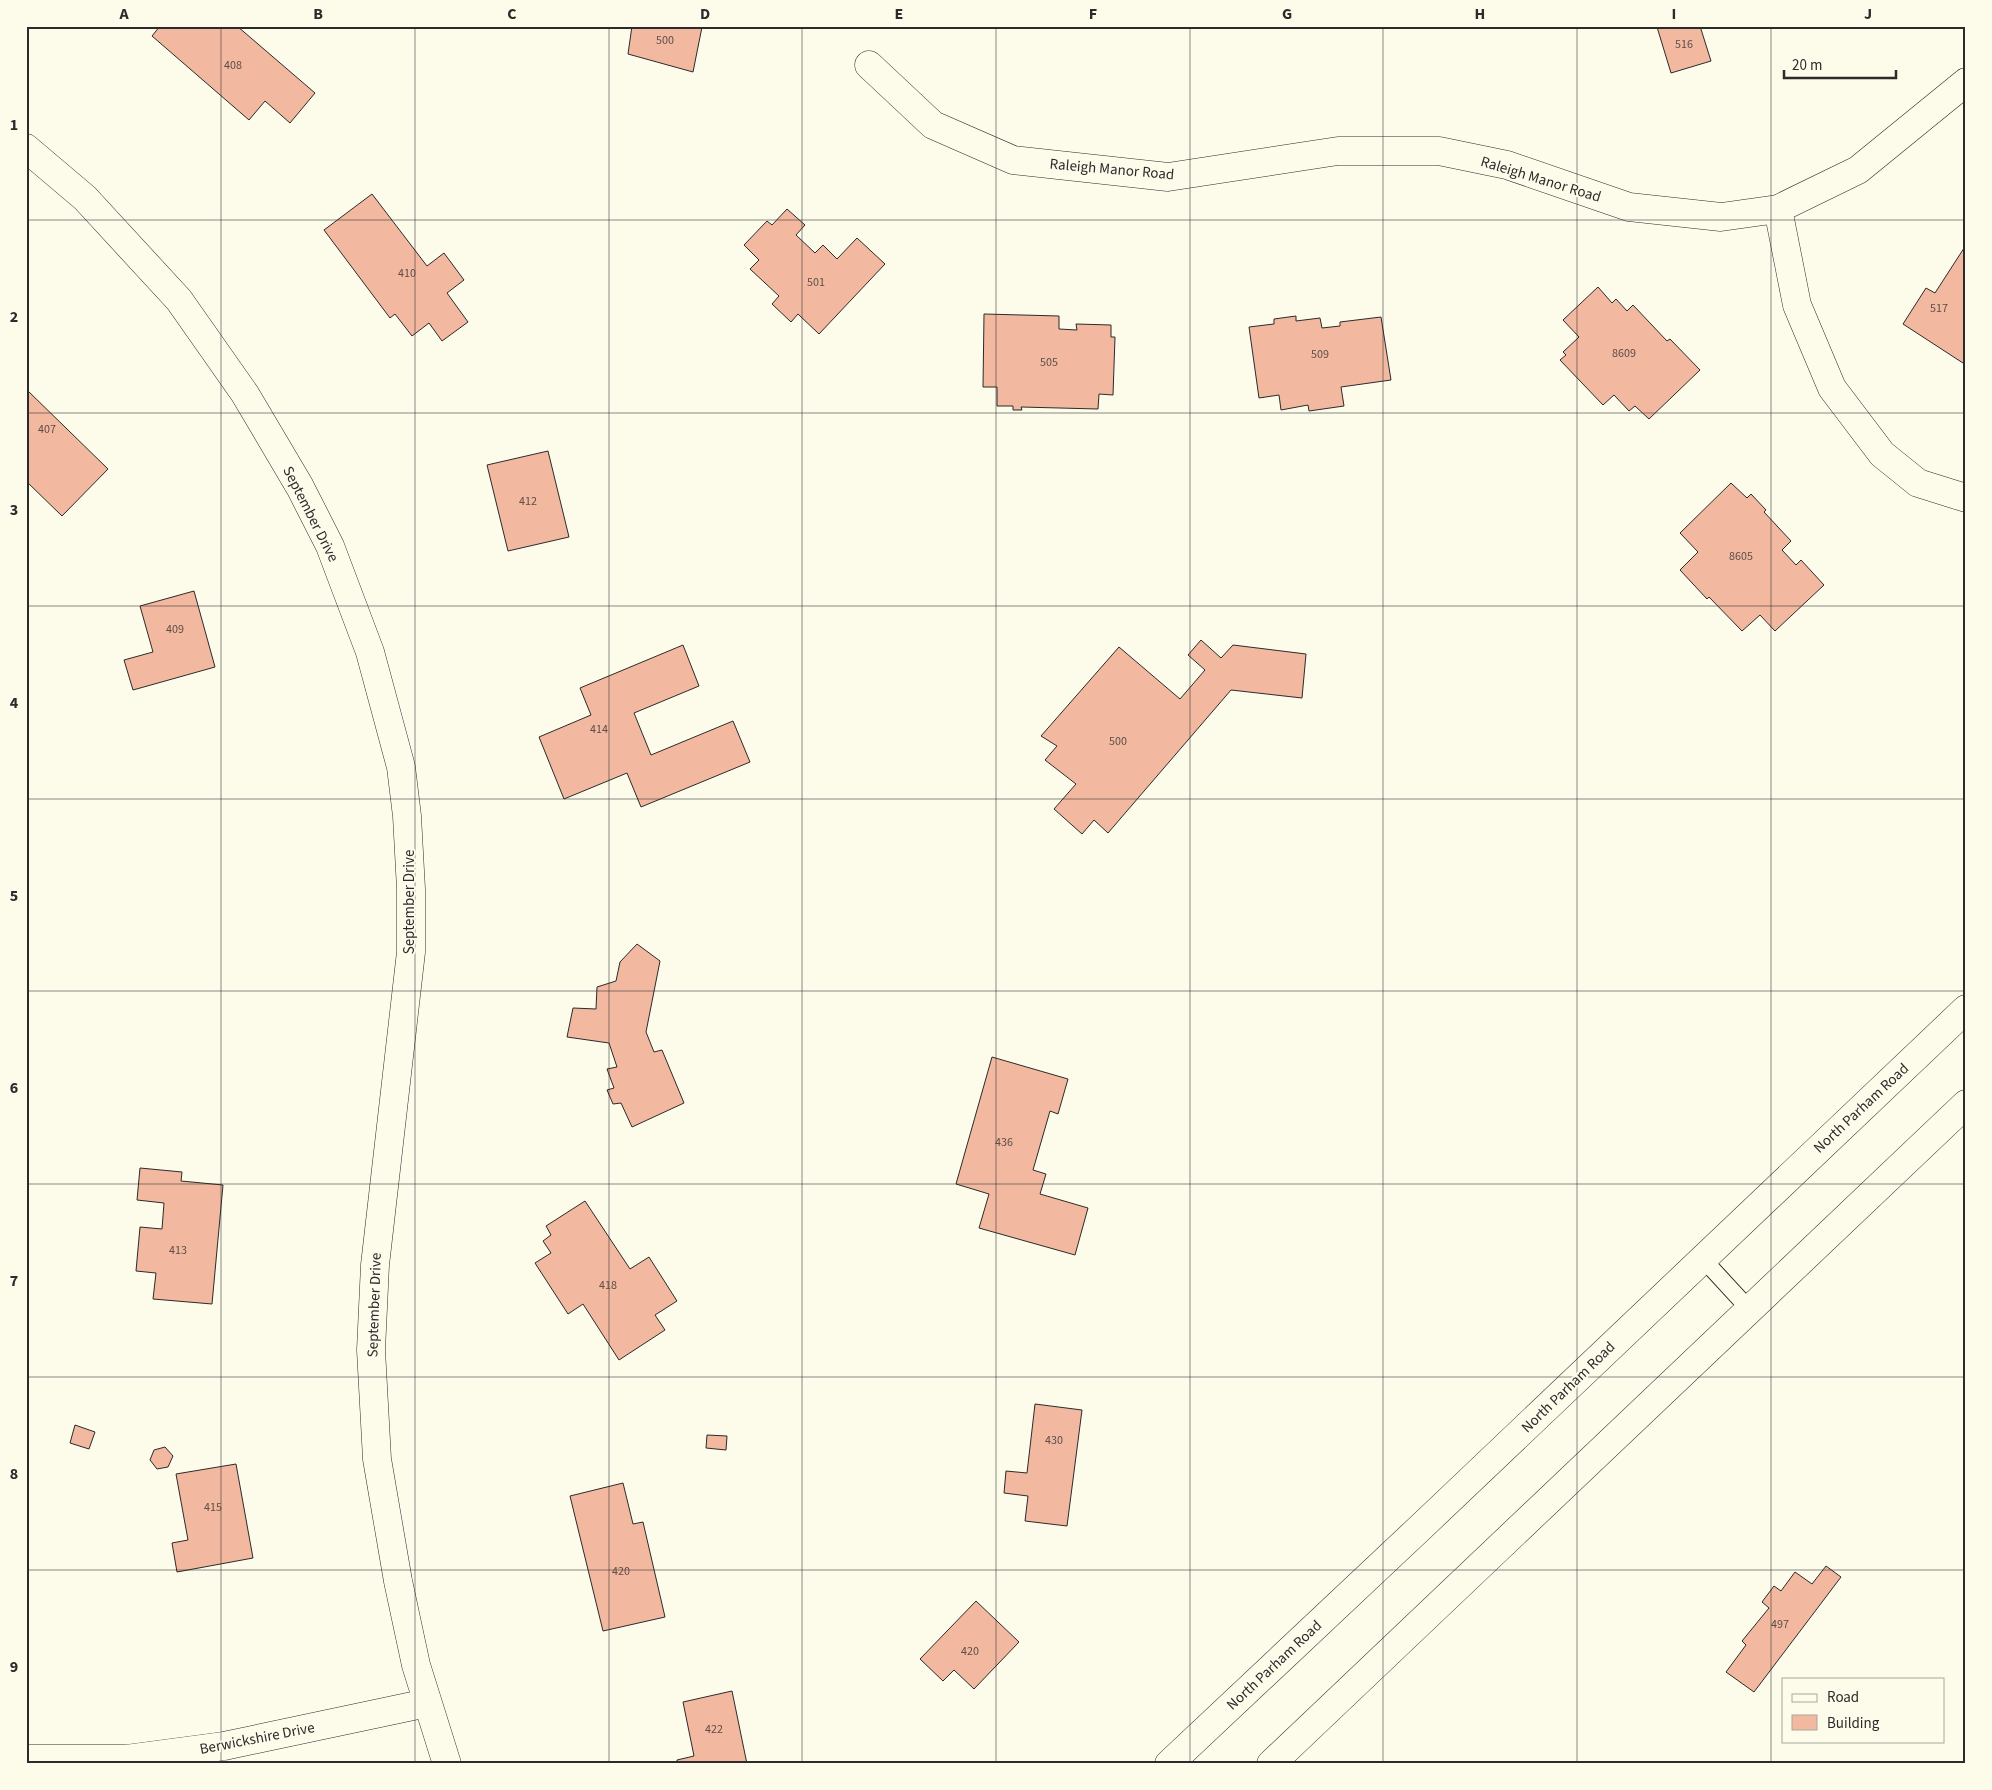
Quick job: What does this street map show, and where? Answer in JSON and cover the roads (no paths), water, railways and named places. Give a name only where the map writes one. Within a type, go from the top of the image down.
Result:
[{"type":"main road","name":"Raleigh Manor Road","points":[[869,65],[933,126],[1013,160],[1168,177],[1338,151],[1439,151],[1507,166],[1629,207],[1721,218],[1778,209],[1858,170],[1966,82]]},
{"type":"main road","name":"September Drive","points":[[26,148],[86,198],[180,300],[245,394],[300,487],[330,546],[370,652],[401,767],[408,825],[411,952],[374,1265],[371,1350],[377,1459],[398,1581],[416,1665],[447,1764]]},
{"type":"main road","points":[[1778,209],[1797,305],[1832,388],[1882,454],[1918,483],[1966,498]]},
{"type":"main road","name":"North Parham Road","points":[[1169,1764],[1966,1009]]},
{"type":"main road","points":[[1271,1764],[1966,1104]]},
{"type":"main road","name":"Berwickshire Drive","points":[[26,1759],[126,1759],[214,1748],[427,1703]]},
{"type":"lane","points":[[1703,1259],[1749,1309]]}]
